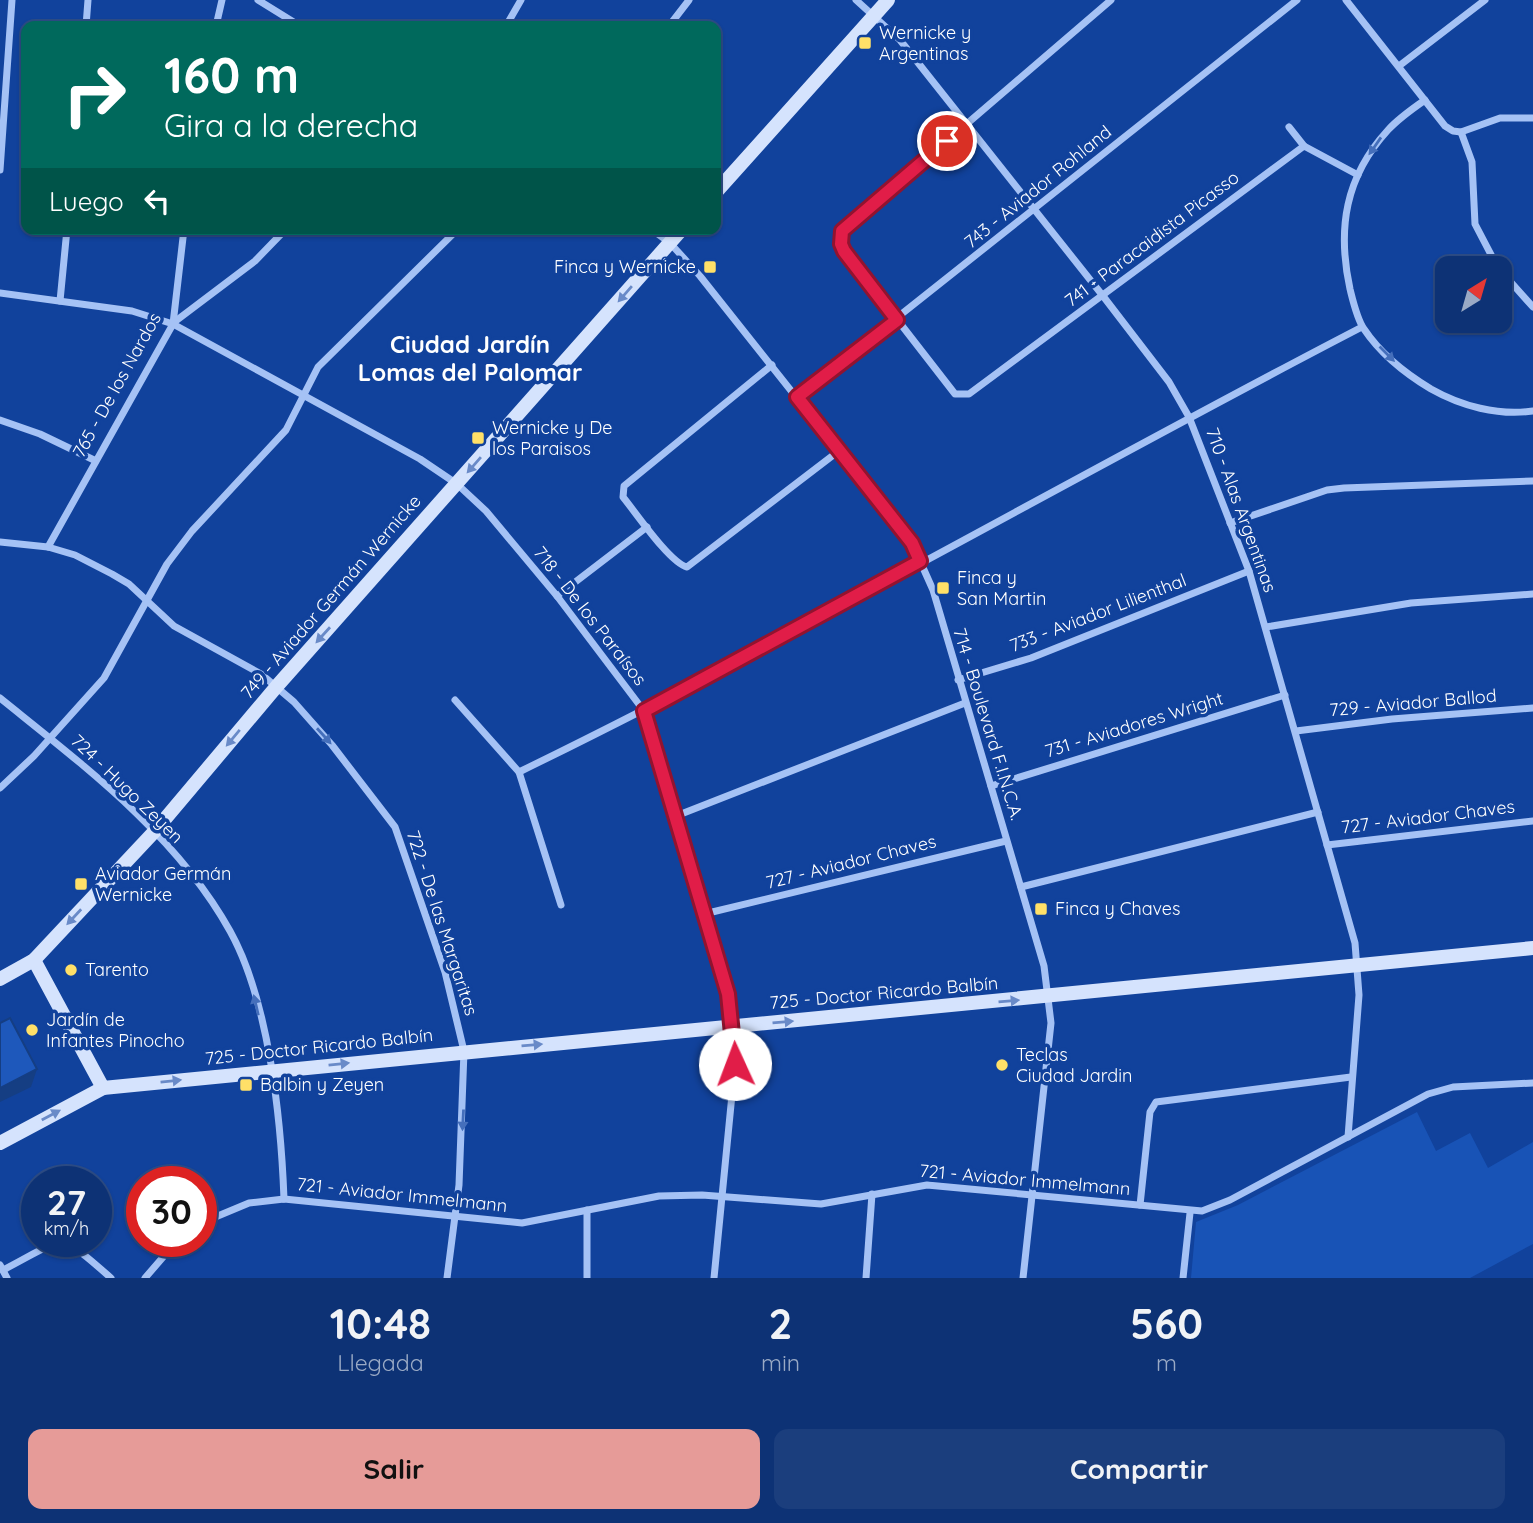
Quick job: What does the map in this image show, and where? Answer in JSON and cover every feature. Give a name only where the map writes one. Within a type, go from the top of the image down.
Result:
[{"type":"street","points":[[0,170],[12,0]]},
{"type":"street","points":[[86,21],[88,0]]},
{"type":"street","points":[[217,21],[222,0]]},
{"type":"street","points":[[258,0],[292,21]]},
{"type":"street","points":[[509,21],[521,0]]},
{"type":"street","points":[[673,21],[689,0]]},
{"type":"street","name":"710 - Alas Argentinas","points":[[856,0],[875,14],[900,40],[1103,296],[1169,382],[1189,416],[1249,571],[1355,943],[1358,965],[1348,1137]]},
{"type":"street","points":[[721,186],[888,0]]},
{"type":"street","points":[[897,320],[844,251],[840,238],[845,225],[967,125],[1111,0]]},
{"type":"street","name":"743 - Aviador Rohland","points":[[797,397],[1036,210],[1297,0]]},
{"type":"street","points":[[1346,0],[1445,126],[1461,132],[1500,118],[1533,118]]},
{"type":"street","points":[[1399,66],[1485,0]]},
{"type":"street","points":[[1425,100],[1389,128],[1372,149],[1345,209],[1343,256],[1362,327],[1388,356],[1415,380],[1451,401],[1486,410],[1533,411]]},
{"type":"street","points":[[1289,127],[1304,146],[1358,175]]},
{"type":"street","points":[[1461,132],[1472,162],[1475,224],[1492,256]]},
{"type":"street","name":"741 - Paracaidista Picasso","points":[[897,320],[951,391],[960,396],[969,394],[1304,146]]},
{"type":"street","points":[[60,301],[66,235]]},
{"type":"street","name":"765 - De los Nardos","points":[[48,547],[94,460],[173,324],[183,235]]},
{"type":"street","points":[[173,324],[197,302],[255,261],[280,235]]},
{"type":"street","points":[[0,789],[104,678],[167,564],[192,531],[279,439],[312,378],[327,358],[451,235]]},
{"type":"street","name":"714 - Boulevard F.I.N.C.A.","points":[[659,235],[670,243],[772,365],[912,543],[933,590],[1021,887],[1050,998],[1051,1023],[1023,1278]]},
{"type":"street","name":"749 - Aviador Germán Wernicke","points":[[0,979],[34,960],[154,832],[277,686],[677,235]]},
{"type":"street","points":[[1512,284],[1533,307]]},
{"type":"street","name":"718 - De los Paraísos","points":[[0,293],[132,311],[173,324],[420,459],[457,484],[486,511],[557,596],[644,711],[728,994],[734,1026],[735,1064],[713,1278]]},
{"type":"street","points":[[519,772],[644,711],[1189,416],[1362,327]]},
{"type":"street","points":[[772,365],[622,489],[623,497],[684,567],[840,450]]},
{"type":"street","points":[[0,420],[40,434],[94,460]]},
{"type":"street","points":[[1230,523],[1327,490],[1533,481]]},
{"type":"street","points":[[557,596],[647,527]]},
{"type":"street","name":"722 - De las Margaritas","points":[[0,542],[48,547],[75,555],[112,574],[174,626],[243,663],[277,686],[332,745],[395,827],[441,959],[464,1051],[465,1083],[455,1218],[447,1278]]},
{"type":"street","name":"733 - Aviador Lilienthal","points":[[958,680],[1031,658],[1249,571]]},
{"type":"street","points":[[1266,627],[1411,603],[1533,594]]},
{"type":"street","name":"731 - Aviadores Wright","points":[[991,786],[1285,695]]},
{"type":"street","name":"724 - Hugo Zeyen","points":[[0,698],[50,738],[154,832],[201,887],[230,932],[250,978],[271,1071],[282,1133],[284,1199]]},
{"type":"street","points":[[454,700],[519,772],[561,905]]},
{"type":"street","points":[[676,816],[965,703]]},
{"type":"street","name":"729 - Aviador Ballod","points":[[1296,731],[1392,719],[1533,708]]},
{"type":"street","name":"727 - Aviador Chaves","points":[[1021,887],[1318,812]]},
{"type":"street","name":"727 - Aviador Chaves","points":[[1327,845],[1533,821]]},
{"type":"street","name":"727 - Aviador Chaves","points":[[704,914],[1006,841]]},
{"type":"street","name":"725 - Doctor Ricardo Balbín","points":[[0,1143],[103,1088],[464,1051],[1050,998],[1533,948]]},
{"type":"street","points":[[34,960],[103,1088]]},
{"type":"street","points":[[1140,1205],[1150,1112],[1156,1102],[1351,1077]]},
{"type":"street","name":"721 - Aviador Immelmann","points":[[217,1215],[248,1203],[284,1199],[522,1223],[659,1196],[722,1197],[821,1204],[927,1185],[1140,1205],[1190,1213],[1214,1208],[1428,1094],[1453,1087],[1533,1083]]},
{"type":"street","points":[[866,1278],[873,1194]]},
{"type":"street","points":[[587,1210],[587,1278]]},
{"type":"street","points":[[1183,1278],[1190,1213]]},
{"type":"street","points":[[4,1271],[54,1244],[63,1242],[80,1250],[111,1278]]},
{"type":"street","points":[[145,1278],[163,1257]]},
{"type":"shaded area","points":[[1417,1112],[1436,1151],[1470,1133],[1488,1168],[1533,1142],[1533,1244],[1470,1278],[1191,1278],[1196,1222],[1238,1205]]},
{"type":"building","points":[[10,1018],[37,1069],[0,1088],[0,1023]]},
{"type":"place","name":"Wernicke y Argentinas","points":[[865,43]]},
{"type":"place","name":"Finca y Wernicke","points":[[710,267]]},
{"type":"place","name":"Wernicke y De los Paraisos","points":[[478,438]]},
{"type":"place","name":"Finca y San Martin","points":[[943,588]]},
{"type":"place","name":"Aviador Germán Wernicke","points":[[81,884]]},
{"type":"place","name":"Finca y Chaves","points":[[1041,909]]},
{"type":"place","name":"Tarento","points":[[71,970]]},
{"type":"place","name":"Jardín de Infantes Pinocho","points":[[32,1030]]},
{"type":"place","name":"Teclas Ciudad Jardin","points":[[1002,1065]]},
{"type":"place","name":"Balbin y Zeyen","points":[[246,1085]]},
{"type":"district","name":"Ciudad Jardín Lomas del Palomar","points":[[470,359]]},
{"type":"route","points":[[735,1064],[734,1026],[728,994],[644,711],[920,561],[912,543],[797,397],[897,320],[844,251],[840,238],[845,225],[947,141]]}]
